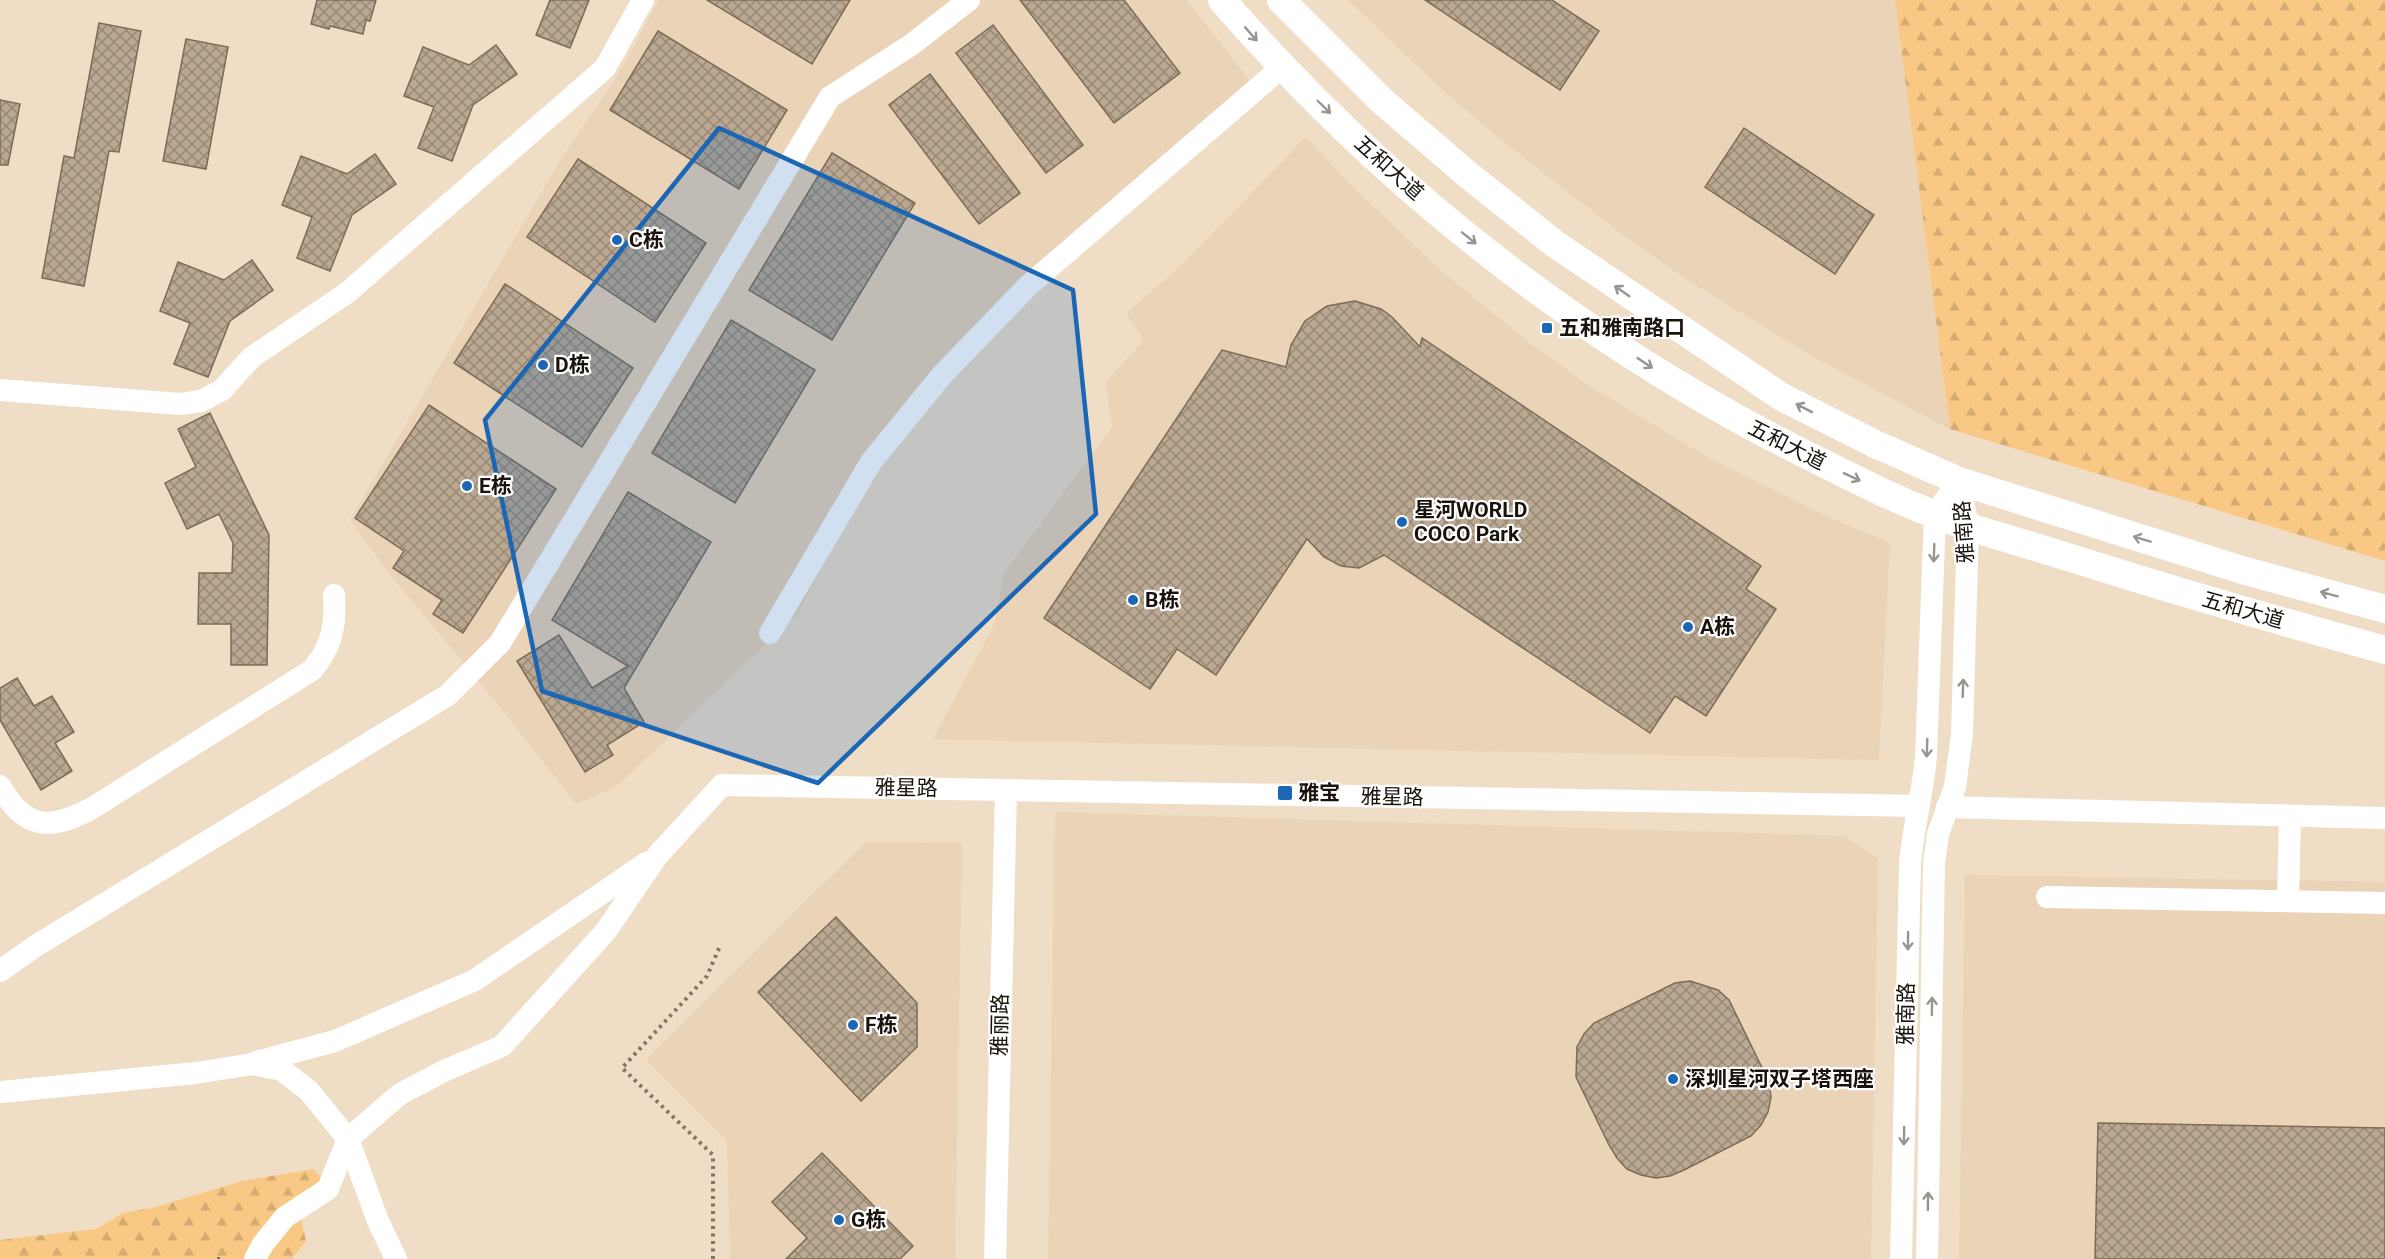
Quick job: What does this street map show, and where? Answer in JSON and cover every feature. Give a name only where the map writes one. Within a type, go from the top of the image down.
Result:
[{"type":"main road","name":"五和大道","points":[[1222,0],[1281,68],[1437,211],[1525,283],[1660,374],[1755,429],[1935,514],[2226,607],[2385,650]]},
{"type":"main road","name":"五和大道","points":[[1281,0],[1381,100],[1467,174],[1555,244],[1779,396],[1875,444],[1959,481],[2242,570],[2385,609]]},
{"type":"street","points":[[0,390],[180,404],[201,401],[222,390],[252,357],[347,292],[605,68],[643,0]]},
{"type":"street","points":[[0,971],[37,945],[448,695],[500,643],[831,97],[911,45],[969,0]]},
{"type":"street","points":[[770,633],[871,462],[942,375],[1029,285],[1281,68]]},
{"type":"street","name":"雅南路","points":[[1901,1259],[1910,864],[1918,806],[1924,784],[1926,756],[1935,514],[1959,481]]},
{"type":"street","name":"雅南路","points":[[1927,1259],[1934,863],[1938,834],[1955,787],[1960,753],[1968,525],[1959,481]]},
{"type":"street","points":[[0,786],[9,803],[26,817],[49,824],[68,821],[94,807],[312,670],[324,657],[333,634],[334,595]]},
{"type":"street","name":"雅星路","points":[[657,855],[722,785],[1918,806]]},
{"type":"street","name":"雅丽路","points":[[995,1259],[1006,790]]},
{"type":"street","points":[[1947,807],[2385,818]]},
{"type":"street","points":[[2288,901],[2290,816]]},
{"type":"street","points":[[0,1092],[196,1074],[252,1064],[335,1041],[475,980],[657,855]]},
{"type":"street","points":[[255,1259],[263,1244],[285,1217],[328,1189],[348,1139],[400,1094],[444,1071],[502,1046],[606,931],[657,855]]},
{"type":"street","points":[[2047,897],[2385,903]]},
{"type":"street","points":[[252,1064],[282,1070],[309,1091],[348,1139],[378,1221],[396,1259]]},
{"type":"path","points":[[713,1259],[713,1155],[622,1068],[707,976],[720,946]]},
{"type":"highlighted area","points":[[719,128],[1073,290],[1096,514],[818,783],[542,691],[485,420]]},
{"type":"shaded area","points":[[659,0],[1187,0],[1253,85],[899,416],[797,615],[616,787],[576,804],[501,708],[388,572],[350,520],[561,159],[616,78]]},
{"type":"shaded area","points":[[1348,0],[1895,0],[1950,429],[1817,359],[1689,281],[1627,238],[1505,143],[1446,93]]},
{"type":"shaded area","points":[[1306,137],[1349,183],[1441,271],[1539,350],[1591,387],[1707,457],[1828,517],[1890,543],[1879,760],[933,739],[995,623],[1003,574],[1112,427],[1106,382],[1144,340],[1126,313],[1182,265]]},
{"type":"shaded area","points":[[1055,812],[1844,836],[1878,859],[1871,1259],[1048,1259]]},
{"type":"shaded area","points":[[866,842],[962,843],[955,1259],[730,1259],[727,1140],[646,1059]]},
{"type":"shaded area","points":[[1965,875],[2385,882],[2385,1259],[1959,1259]]},
{"type":"green space","points":[[1895,0],[2385,0],[2385,561],[1950,429]]},
{"type":"green space","points":[[313,1169],[322,1179],[297,1201],[306,1241],[292,1259],[0,1259],[0,1240],[96,1229],[123,1213],[156,1207],[242,1181]]},
{"type":"building","points":[[317,0],[376,0],[370,21],[366,20],[363,34],[311,24]]},
{"type":"building","points":[[550,0],[589,0],[570,48],[536,35]]},
{"type":"building","points":[[707,0],[850,0],[812,64]]},
{"type":"building","points":[[1020,0],[1124,0],[1180,73],[1114,123]]},
{"type":"building","points":[[1425,0],[1552,0],[1599,31],[1560,90]]},
{"type":"building","points":[[99,23],[141,31],[119,152],[109,151],[84,286],[42,278],[64,156],[74,158]]},
{"type":"building","points":[[993,25],[1083,145],[1046,173],[956,53]]},
{"type":"building","points":[[658,31],[787,110],[739,189],[610,110]]},
{"type":"building","points":[[186,39],[228,47],[206,169],[163,161]]},
{"type":"building","points":[[496,45],[517,74],[473,105],[452,161],[418,148],[434,107],[404,96],[423,47],[469,65]]},
{"type":"building","points":[[930,74],[1020,193],[979,224],[889,105]]},
{"type":"building","points":[[0,100],[20,104],[8,165],[0,165]]},
{"type":"building","points":[[1744,128],[1874,215],[1835,274],[1705,187]]},
{"type":"building","points":[[832,153],[915,203],[832,340],[749,290]]},
{"type":"building","points":[[375,154],[396,184],[352,215],[330,271],[297,258],[312,217],[282,205],[301,156],[347,174]]},
{"type":"building","name":"C栋","points":[[578,159],[706,243],[655,322],[527,237]]},
{"type":"building","points":[[252,260],[273,290],[230,321],[208,377],[174,364],[190,323],[160,311],[178,262],[224,280]]},
{"type":"building","name":"D栋","points":[[505,284],[633,368],[582,447],[454,363]]},
{"type":"building","name":"星河WORLD COCO Park","points":[[1355,301],[1381,309],[1392,317],[1420,347],[1422,338],[1761,566],[1746,589],[1776,609],[1706,716],[1675,696],[1650,733],[1384,555],[1359,568],[1341,566],[1324,557],[1307,539],[1216,675],[1177,649],[1150,689],[1044,618],[1222,350],[1286,367],[1291,345],[1305,321],[1327,306]]},
{"type":"building","points":[[731,320],[815,370],[735,503],[652,453]]},
{"type":"building","name":"E栋","points":[[429,405],[556,489],[463,633],[433,614],[442,600],[393,568],[404,551],[355,518]]},
{"type":"building","points":[[210,413],[269,535],[267,665],[231,665],[231,624],[198,624],[199,573],[232,573],[233,543],[219,514],[187,529],[165,483],[196,467],[178,429]]},
{"type":"building","points":[[628,492],[711,542],[624,688],[644,722],[607,745],[613,755],[585,772],[517,661],[559,635],[592,688],[628,666],[552,620]]},
{"type":"building","points":[[17,678],[34,706],[52,696],[74,732],[55,743],[72,771],[41,790],[0,720],[0,688]]},
{"type":"building","name":"F栋","points":[[836,917],[917,1003],[917,1047],[861,1101],[758,992]]},
{"type":"building","name":"深圳星河双子塔西座","points":[[1690,981],[1718,990],[1729,1000],[1769,1082],[1771,1097],[1768,1112],[1761,1125],[1751,1136],[1684,1170],[1670,1176],[1656,1178],[1641,1175],[1627,1169],[1609,1145],[1576,1077],[1577,1047],[1584,1034],[1594,1023],[1675,983]]},
{"type":"building","points":[[2098,1123],[2385,1128],[2385,1259],[2095,1259]]},
{"type":"building","name":"G栋","points":[[822,1153],[913,1246],[900,1259],[786,1259],[807,1238],[772,1202]]},
{"type":"place","name":"C栋","points":[[617,240]]},
{"type":"place","name":"五和雅南路口","points":[[1547,328]]},
{"type":"place","name":"D栋","points":[[543,365]]},
{"type":"place","name":"E栋","points":[[467,486]]},
{"type":"place","name":"星河WORLD COCO Park","points":[[1402,522]]},
{"type":"place","name":"B栋","points":[[1133,600]]},
{"type":"place","name":"A栋","points":[[1688,627]]},
{"type":"place","name":"雅宝","points":[[1285,793]]},
{"type":"place","name":"F栋","points":[[853,1025]]},
{"type":"place","name":"深圳星河双子塔西座","points":[[1673,1079]]},
{"type":"place","name":"G栋","points":[[839,1220]]}]
